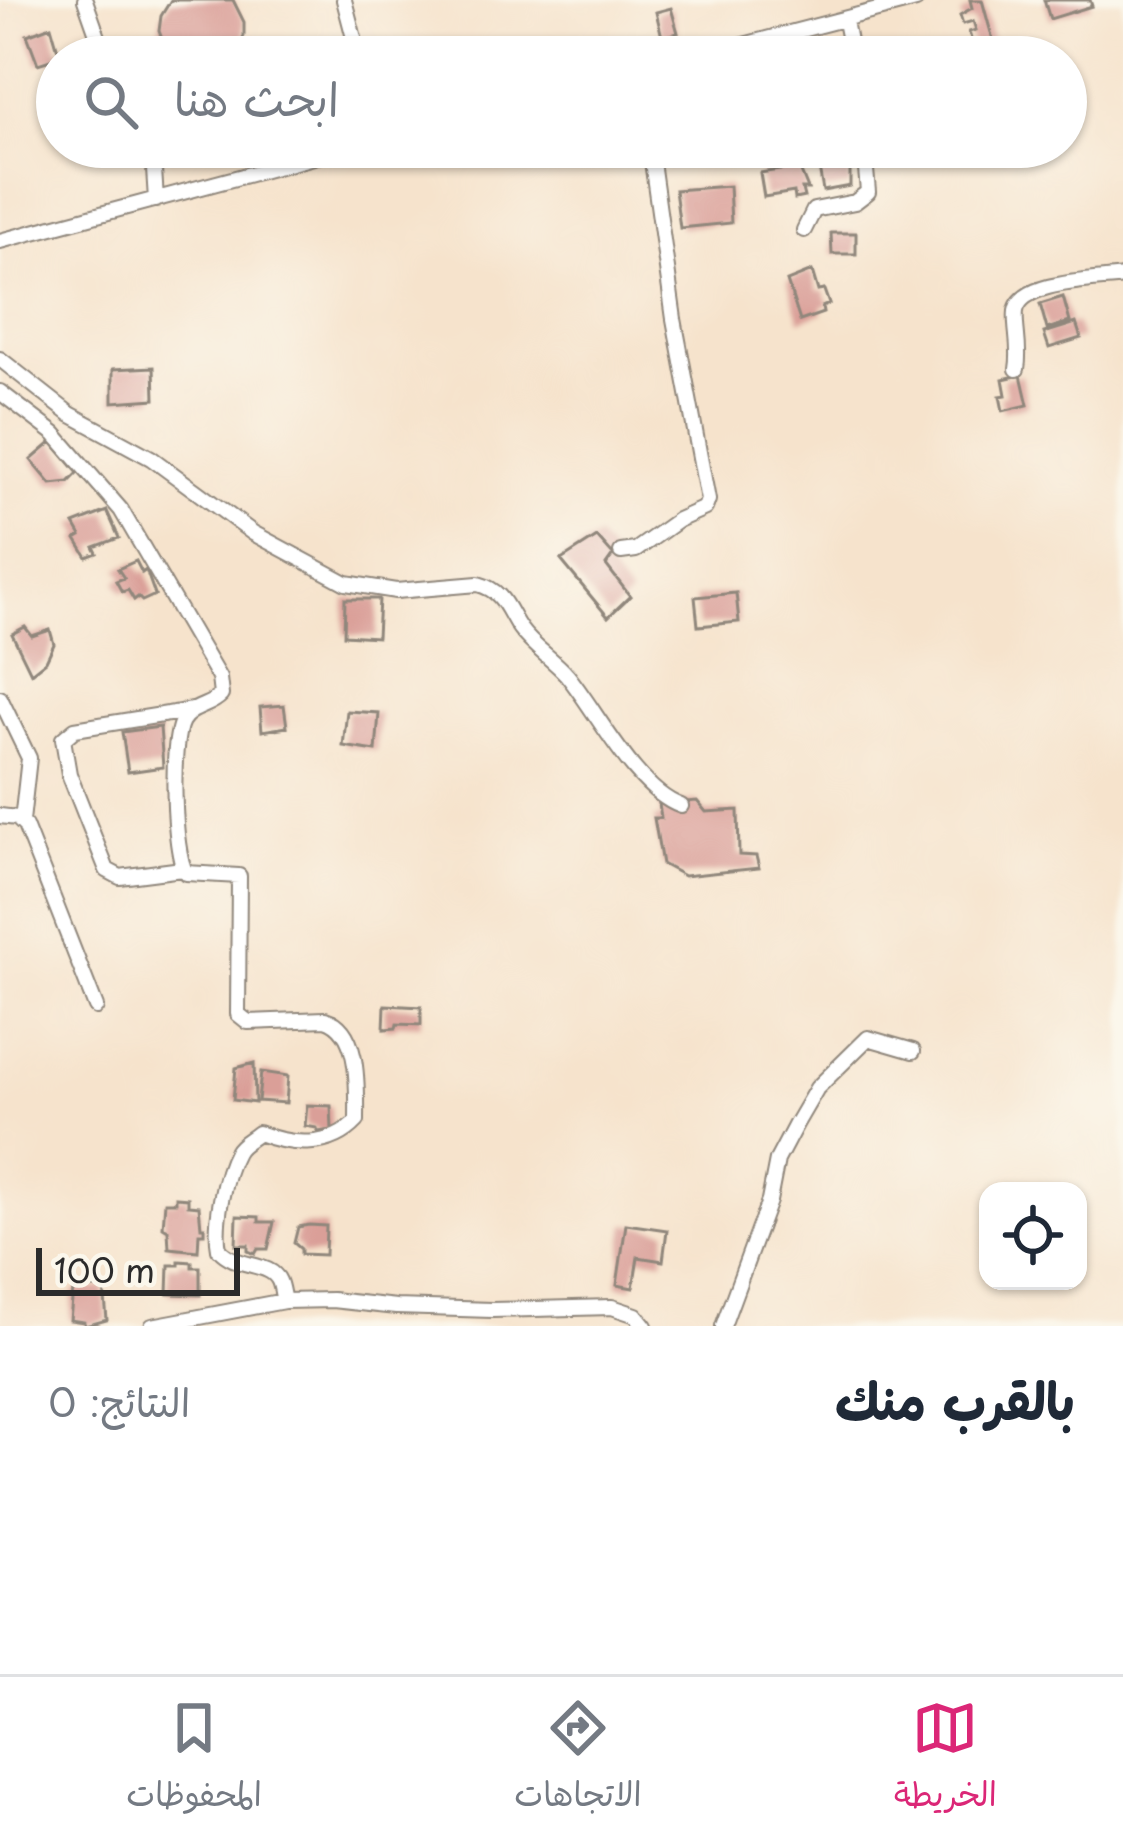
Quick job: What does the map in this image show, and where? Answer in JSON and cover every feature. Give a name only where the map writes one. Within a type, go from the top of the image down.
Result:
[{"type":"street","points":[[85,0],[98,36]]},
{"type":"street","points":[[344,0],[353,36]]},
{"type":"street","points":[[786,36],[916,0]]},
{"type":"street","points":[[845,22],[848,36]]},
{"type":"street","points":[[153,168],[156,200]]},
{"type":"street","points":[[0,241],[260,168]]},
{"type":"street","points":[[621,552],[636,550],[678,520],[706,508],[708,500],[682,368],[653,168]]},
{"type":"street","points":[[804,230],[814,210],[855,202],[866,195],[866,168]]},
{"type":"street","points":[[1017,369],[1021,348],[1016,309],[1020,301],[1051,285],[1123,277]]},
{"type":"street","points":[[0,358],[70,414],[151,458],[253,533],[346,583],[379,591],[478,584],[490,589],[506,603],[519,628],[564,671],[650,789],[682,806]]},
{"type":"street","points":[[0,392],[69,448],[136,532],[219,678],[217,701],[193,710],[75,729],[62,739],[97,850],[112,876],[182,869],[197,876],[239,876],[237,1007],[242,1018],[248,1022],[326,1018],[340,1027],[349,1044],[357,1120],[346,1133],[316,1144],[258,1133],[243,1143],[235,1153],[218,1216],[219,1249],[234,1262],[268,1270],[278,1279],[284,1301]]},
{"type":"street","points":[[0,698],[29,758],[22,821],[96,1007]]},
{"type":"street","points":[[182,869],[176,829],[176,746],[183,719],[193,710]]},
{"type":"street","points":[[0,816],[22,821]]},
{"type":"street","points":[[723,1326],[770,1201],[777,1160],[817,1088],[868,1037],[914,1051]]},
{"type":"street","points":[[152,1326],[284,1301],[332,1300],[492,1310],[612,1307],[636,1315],[645,1326]]},
{"type":"building","points":[[171,0],[233,0],[244,22],[244,36],[161,36],[161,16]]},
{"type":"building","points":[[970,0],[982,0],[992,36],[970,36],[969,32],[976,30],[973,21],[963,24],[960,15],[972,8]]},
{"type":"building","points":[[1044,0],[1090,0],[1092,6],[1050,19]]},
{"type":"building","points":[[671,8],[678,33],[662,36],[656,12]]},
{"type":"building","points":[[51,26],[54,36],[36,36],[36,59],[27,35]]},
{"type":"building","points":[[799,168],[808,189],[802,189],[804,197],[795,199],[794,192],[764,197],[760,173]]},
{"type":"building","points":[[819,168],[850,168],[850,186],[823,191]]},
{"type":"building","points":[[729,186],[731,223],[680,228],[675,190]]},
{"type":"building","points":[[831,233],[856,233],[856,254],[832,254]]},
{"type":"building","points":[[812,271],[818,291],[824,290],[829,304],[822,307],[823,313],[800,321],[787,281]]},
{"type":"building","points":[[1063,297],[1070,322],[1047,329],[1040,304]]},
{"type":"building","points":[[1076,323],[1081,338],[1049,348],[1044,333]]},
{"type":"building","points":[[154,367],[155,399],[113,402],[113,369]]},
{"type":"building","points":[[1021,375],[1028,405],[1003,411],[1003,379]]},
{"type":"building","points":[[52,442],[78,473],[69,482],[51,484],[31,460]]},
{"type":"building","points":[[107,511],[119,538],[94,547],[97,553],[87,557],[76,539],[81,536],[74,524]]},
{"type":"building","points":[[597,537],[613,555],[606,565],[630,596],[608,617],[561,560]]},
{"type":"building","points":[[136,561],[142,573],[146,570],[155,595],[142,601],[134,600],[128,590],[122,592],[116,581],[124,578],[118,569]]},
{"type":"building","points":[[736,593],[739,622],[698,626],[695,597]]},
{"type":"building","points":[[345,599],[379,599],[377,637],[344,635]]},
{"type":"building","points":[[25,627],[32,636],[50,630],[54,644],[46,661],[31,673],[12,634]]},
{"type":"building","points":[[284,705],[287,727],[262,731],[260,707]]},
{"type":"building","points":[[347,711],[379,713],[376,751],[343,746]]},
{"type":"building","points":[[160,727],[163,767],[128,772],[122,732]]},
{"type":"building","points":[[697,801],[706,812],[738,810],[739,855],[756,856],[759,868],[684,876],[662,864],[654,818],[661,818],[659,804]]},
{"type":"building","points":[[385,1005],[421,1007],[421,1025],[384,1029]]},
{"type":"building","points":[[254,1063],[255,1103],[233,1100],[236,1068]]},
{"type":"building","points":[[261,1072],[288,1076],[286,1103],[258,1101]]},
{"type":"building","points":[[307,1105],[331,1106],[332,1130],[318,1132],[305,1126]]},
{"type":"building","points":[[176,1197],[199,1206],[204,1233],[199,1233],[198,1251],[169,1248],[168,1230],[163,1227],[165,1202],[176,1202]]},
{"type":"building","points":[[237,1216],[274,1222],[268,1249],[255,1254],[248,1251],[248,1245],[236,1245]]},
{"type":"building","points":[[626,1224],[667,1230],[663,1261],[638,1257],[633,1288],[617,1285]]},
{"type":"building","points":[[326,1226],[325,1255],[301,1254],[294,1243],[298,1227]]},
{"type":"building","points":[[179,1261],[200,1267],[200,1295],[168,1294],[169,1265],[179,1265]]},
{"type":"building","points":[[104,1287],[107,1320],[85,1326],[70,1320],[73,1290]]}]
